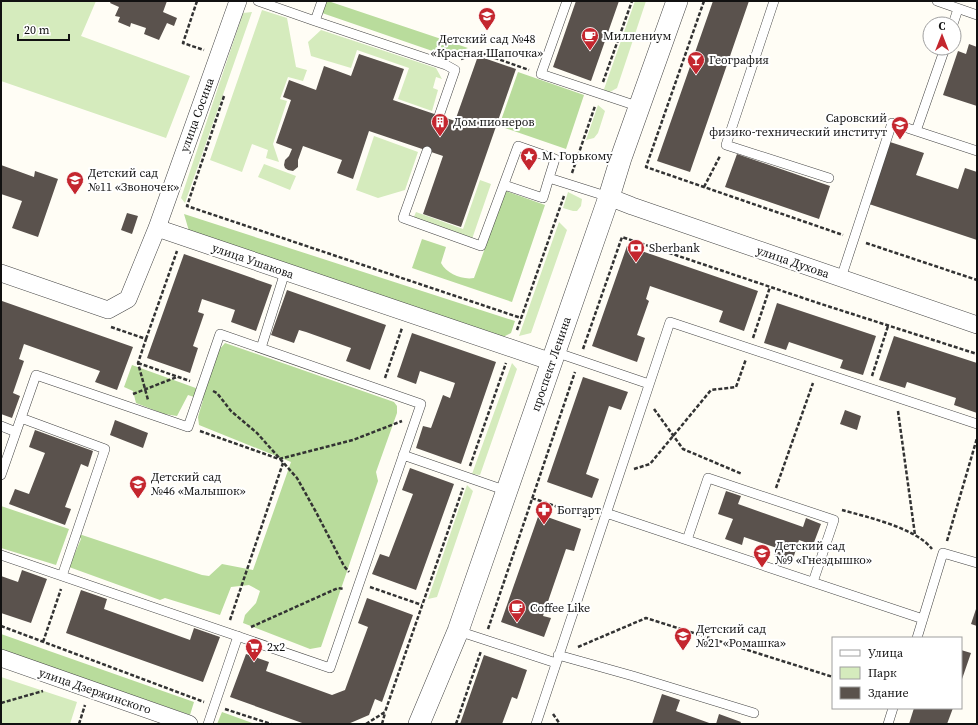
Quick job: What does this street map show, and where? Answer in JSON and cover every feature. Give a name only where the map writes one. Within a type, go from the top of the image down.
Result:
[{"type":"street","name":"улица Сосина","points":[[157,228],[238,1]]},
{"type":"street","name":"проспект Ленина","points":[[420,724],[458,631],[554,357],[621,158],[677,1]]},
{"type":"street","name":"улица Духова","points":[[609,197],[977,325]]},
{"type":"street","name":"улица Ушакова","points":[[157,228],[285,272],[554,357]]},
{"type":"street","points":[[1,273],[108,310],[128,299],[157,228]]},
{"type":"street","name":"улица Дзержинского","points":[[1,658],[189,724]]},
{"type":"lane","points":[[258,1],[446,65],[455,70],[439,116]]},
{"type":"lane","points":[[315,21],[322,1]]},
{"type":"lane","points":[[567,1],[541,74],[640,106]]},
{"type":"lane","points":[[774,1],[726,145],[830,178]]},
{"type":"lane","points":[[937,1],[977,15]]},
{"type":"lane","points":[[956,16],[958,8]]},
{"type":"lane","points":[[916,131],[941,56]]},
{"type":"lane","points":[[841,278],[892,123],[977,151]]},
{"type":"lane","points":[[427,151],[403,218],[481,246],[518,146],[555,159],[543,198],[504,185]]},
{"type":"lane","points":[[549,178],[609,197]]},
{"type":"lane","points":[[261,348],[285,272]]},
{"type":"lane","points":[[536,724],[670,322],[977,424]]},
{"type":"lane","points":[[1,475],[36,374],[188,427],[220,334],[421,404],[330,668],[1,555]]},
{"type":"lane","points":[[554,357],[580,360],[649,384]]},
{"type":"lane","points":[[21,418],[105,449],[64,576]]},
{"type":"lane","points":[[1,426],[16,432]]},
{"type":"lane","points":[[403,455],[507,491]]},
{"type":"lane","points":[[687,540],[708,478],[834,520],[813,582]]},
{"type":"lane","points":[[606,513],[923,619]]},
{"type":"lane","points":[[917,637],[942,557],[977,563]]},
{"type":"lane","points":[[458,631],[557,659],[633,676],[754,714]]},
{"type":"lane","points":[[208,724],[232,634]]},
{"type":"lane","points":[[888,724],[893,709]]},
{"type":"path","points":[[517,330],[632,1]]},
{"type":"path","points":[[704,1],[646,167],[977,280]]},
{"type":"path","points":[[446,65],[478,52],[541,74]]},
{"type":"path","points":[[225,94],[187,206],[521,318]]},
{"type":"path","points":[[704,187],[726,145]]},
{"type":"path","points":[[456,724],[622,237],[888,326],[977,354]]},
{"type":"path","points":[[146,339],[178,248]]},
{"type":"path","points":[[620,473],[650,464],[711,390],[736,387],[770,287]]},
{"type":"path","points":[[381,390],[402,325]]},
{"type":"path","points":[[868,388],[888,326]]},
{"type":"path","points":[[382,724],[507,360]]},
{"type":"path","points":[[150,414],[138,363],[203,385],[217,393],[231,411],[257,433],[296,478],[316,512],[344,566],[358,588]]},
{"type":"path","points":[[772,500],[817,371]]},
{"type":"path","points":[[114,401],[178,377]]},
{"type":"path","points":[[645,396],[683,450],[748,476]]},
{"type":"path","points":[[896,397],[915,535]]},
{"type":"path","points":[[188,427],[279,459],[353,440],[417,415]]},
{"type":"path","points":[[840,509],[883,522],[915,535],[928,544],[942,557],[977,438]]},
{"type":"path","points":[[232,634],[283,463]]},
{"type":"path","points":[[769,485],[783,491]]},
{"type":"path","points":[[532,498],[603,522]]},
{"type":"path","points":[[43,642],[64,576]]},
{"type":"path","points":[[232,634],[338,588],[358,588],[422,605]]},
{"type":"path","points":[[557,659],[646,618],[832,677]]},
{"type":"path","points":[[1,626],[214,706],[270,724]]},
{"type":"path","points":[[1,703],[47,690]]},
{"type":"path","points":[[79,724],[86,703]]},
{"type":"path","points":[[366,724],[385,712]]},
{"type":"green space","points":[[1,1],[96,1],[81,36],[190,76],[166,138],[1,81]]},
{"type":"green space","points":[[326,1],[332,1],[331,2],[468,48],[447,56],[322,13]]},
{"type":"green space","points":[[635,1],[646,1],[617,88],[610,92],[603,92]]},
{"type":"green space","points":[[262,10],[287,18],[296,67],[307,70],[303,81],[288,77],[280,99],[287,101],[273,144],[279,162],[266,158],[268,150],[252,144],[242,172],[210,160]]},
{"type":"green space","points":[[252,12],[185,203],[181,198],[243,13]]},
{"type":"green space","points":[[321,30],[436,68],[442,79],[436,77],[433,88],[438,90],[432,111],[398,99],[409,68],[357,50],[351,68],[311,56],[308,42]]},
{"type":"green space","points":[[518,72],[584,95],[566,149],[499,126]]},
{"type":"green space","points":[[598,105],[605,111],[598,133],[594,138],[586,140]]},
{"type":"green space","points":[[374,136],[418,152],[405,190],[378,198],[356,190]]},
{"type":"green space","points":[[264,164],[296,176],[290,190],[258,177]]},
{"type":"green space","points":[[480,180],[491,184],[472,239],[413,219],[416,212],[463,229]]},
{"type":"green space","points":[[506,191],[545,205],[512,302],[412,268],[422,239],[446,247],[441,263],[451,273],[460,277],[474,278]]},
{"type":"green space","points":[[568,192],[582,199],[581,206],[577,211],[563,208]]},
{"type":"green space","points":[[184,214],[515,321],[511,333],[501,338],[189,231]]},
{"type":"green space","points":[[559,222],[567,230],[531,333],[519,336]]},
{"type":"green space","points":[[225,343],[394,402],[397,406],[397,413],[376,472],[378,481],[321,647],[310,649],[243,623],[245,615],[256,603],[260,591],[249,585],[231,587],[220,615],[165,598],[160,600],[69,567],[81,539],[76,533],[202,575],[209,576],[222,564],[253,570],[291,462],[199,425],[198,417],[203,400],[188,395],[177,416],[164,414],[136,403],[133,391],[124,387],[132,365],[204,391],[219,350]]},
{"type":"green space","points":[[512,363],[517,369],[480,475],[472,474]]},
{"type":"green space","points":[[467,485],[473,491],[437,597],[428,599]]},
{"type":"green space","points":[[1,506],[69,529],[56,565],[1,548]]},
{"type":"green space","points":[[1,634],[194,702],[190,715],[1,650]]},
{"type":"green space","points":[[1,677],[77,702],[70,724],[1,724]]},
{"type":"green space","points":[[222,712],[255,724],[217,724]]},
{"type":"building","points":[[111,1],[167,1],[163,12],[177,18],[174,26],[167,23],[159,40],[144,34],[146,28],[131,23],[130,27],[118,22],[120,17],[115,16],[119,7],[110,3]]},
{"type":"building","points":[[576,1],[619,1],[591,81],[553,67]]},
{"type":"building","points":[[713,1],[749,1],[690,172],[657,161]]},
{"type":"building","points":[[969,44],[977,47],[977,106],[943,95],[956,56],[962,56],[962,52],[966,54]]},
{"type":"building","name":"Дом пионеров","points":[[359,54],[404,69],[393,100],[455,121],[478,56],[516,69],[461,227],[423,214],[443,156],[369,131],[353,179],[337,173],[342,160],[303,146],[298,160],[298,167],[293,171],[285,168],[285,160],[289,156],[292,149],[276,143],[291,100],[283,97],[289,80],[316,90],[324,66],[351,76]]},
{"type":"building","points":[[890,142],[924,153],[916,175],[958,189],[965,168],[977,172],[977,240],[869,204]]},
{"type":"building","points":[[737,154],[830,186],[819,219],[725,187]]},
{"type":"building","points":[[1,165],[34,177],[35,171],[58,179],[38,237],[12,228],[22,201],[1,194]]},
{"type":"building","points":[[127,213],[138,216],[132,234],[121,230]]},
{"type":"building","points":[[627,246],[758,291],[744,331],[719,322],[723,311],[650,286],[646,299],[649,301],[637,335],[645,338],[637,362],[592,346]]},
{"type":"building","points":[[184,254],[272,285],[256,331],[231,322],[235,310],[202,299],[198,312],[204,314],[193,346],[198,348],[190,373],[147,358]]},
{"type":"building","points":[[287,290],[386,325],[370,370],[346,361],[351,348],[306,332],[299,330],[294,343],[271,335]]},
{"type":"building","points":[[2,301],[133,347],[117,390],[95,382],[100,371],[24,344],[19,359],[24,361],[13,393],[20,396],[12,418],[1,414]]},
{"type":"building","points":[[777,303],[876,336],[863,375],[840,368],[843,360],[789,342],[786,350],[764,343]]},
{"type":"building","points":[[412,333],[496,362],[461,464],[416,448],[423,426],[431,428],[443,395],[450,398],[455,383],[420,371],[416,384],[397,377]]},
{"type":"building","points":[[894,336],[977,363],[977,413],[954,405],[956,398],[907,382],[905,388],[879,380]]},
{"type":"building","points":[[583,377],[628,392],[621,410],[609,406],[586,474],[599,479],[592,498],[547,482]]},
{"type":"building","points":[[845,410],[861,416],[857,430],[840,424]]},
{"type":"building","points":[[115,420],[148,433],[143,448],[110,435]]},
{"type":"building","points":[[35,430],[93,451],[88,467],[81,464],[65,507],[71,509],[65,525],[9,504],[15,489],[29,494],[45,453],[29,447]]},
{"type":"building","points":[[410,468],[454,484],[416,590],[372,574],[380,554],[389,557],[413,494],[402,490]]},
{"type":"building","points":[[726,491],[741,496],[738,504],[803,527],[806,518],[821,524],[813,545],[799,540],[792,562],[774,556],[777,548],[744,537],[742,545],[725,539],[733,519],[718,514]]},
{"type":"building","points":[[539,514],[581,529],[574,551],[566,549],[543,616],[551,618],[544,637],[501,622]]},
{"type":"building","points":[[22,570],[47,579],[31,623],[1,613],[1,576],[18,582]]},
{"type":"building","points":[[81,590],[107,599],[104,609],[190,640],[194,628],[220,637],[203,682],[66,633]]},
{"type":"building","points":[[367,598],[413,615],[382,702],[375,699],[369,715],[348,724],[305,724],[230,697],[246,654],[269,662],[266,671],[332,695],[345,690],[368,627],[358,623]]},
{"type":"building","points":[[977,606],[977,626],[971,624]]},
{"type":"building","points":[[962,650],[971,653],[962,679]]},
{"type":"building","points":[[484,655],[527,670],[517,699],[512,697],[502,724],[460,724]]},
{"type":"building","points":[[662,694],[680,700],[676,711],[712,724],[652,724]]},
{"type":"building","points":[[914,709],[953,709],[947,724],[909,724]]},
{"type":"building","points":[[719,714],[741,722],[740,724],[716,724]]},
{"type":"place","name":"Детский сад №48 «Красная Шапочка»","points":[[487,31]]},
{"type":"place","name":"Миллениум","points":[[590,51]]},
{"type":"place","name":"География","points":[[696,75]]},
{"type":"place","name":"Дом пионеров","points":[[440,137]]},
{"type":"place","name":"Саровский физико-технический институт","points":[[900,140]]},
{"type":"place","name":"М. Горькому","points":[[529,171]]},
{"type":"place","name":"Детский сад №11 «Звоночек»","points":[[75,195]]},
{"type":"place","name":"Sberbank","points":[[636,263]]},
{"type":"place","name":"Детский сад №46 «Малышок»","points":[[138,499]]},
{"type":"place","name":"Боггарт","points":[[544,525]]},
{"type":"place","name":"Детский сад №9 «Гнездышко»","points":[[762,568]]},
{"type":"place","name":"Coffee Like","points":[[517,623]]},
{"type":"place","name":"Детский сад №21 «Ромашка»","points":[[683,651]]},
{"type":"place","name":"2x2","points":[[254,662]]}]
